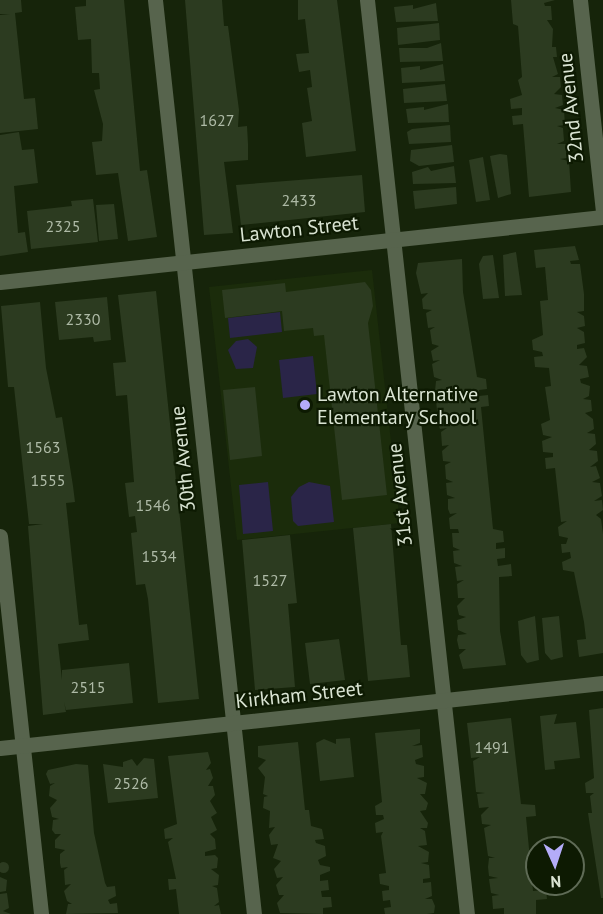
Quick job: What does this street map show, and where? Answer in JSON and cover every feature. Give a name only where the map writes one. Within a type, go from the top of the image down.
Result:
[{"type":"street","name":"30th Avenue","points":[[154,0],[254,914]]},
{"type":"street","name":"31st Avenue","points":[[368,0],[467,914]]},
{"type":"street","name":"32nd Avenue","points":[[580,0],[603,212]]},
{"type":"street","name":"Lawton Street","points":[[0,282],[603,217]]},
{"type":"street","points":[[0,536],[41,914]]},
{"type":"street","name":"Kirkham Street","points":[[0,748],[603,683]]},
{"type":"shaded area","name":"Lawton Alternative Elementary School","points":[[372,270],[400,523],[237,540],[209,287]]},
{"type":"shaded area","points":[[280,312],[282,332],[230,338],[228,318]]},
{"type":"shaded area","points":[[248,339],[257,347],[253,368],[236,369],[228,350],[236,341]]},
{"type":"shaded area","points":[[313,356],[317,394],[283,398],[279,360]]},
{"type":"shaded area","points":[[268,482],[273,531],[243,534],[239,485]]},
{"type":"shaded area","points":[[309,482],[330,486],[334,522],[298,526],[293,521],[291,497],[299,487]]},
{"type":"building","points":[[0,0],[21,0],[22,12],[15,13],[24,99],[35,98],[38,129],[0,133],[0,15],[10,14],[0,14]]},
{"type":"building","points":[[86,0],[124,0],[140,171],[147,170],[157,237],[128,241],[118,173],[96,175],[92,142],[102,141],[103,124],[94,90],[100,89],[99,73],[92,73],[91,39],[78,40],[75,7],[86,6]]},
{"type":"building","points":[[185,0],[222,0],[224,26],[228,26],[239,110],[238,127],[247,126],[248,144],[248,160],[224,162],[233,233],[204,235]]},
{"type":"building","points":[[298,0],[337,0],[356,151],[306,157],[302,123],[312,121],[307,88],[312,87],[310,70],[299,72],[296,54],[309,53],[305,19],[298,20]]},
{"type":"building","points":[[511,0],[555,0],[544,3],[545,6],[551,6],[552,20],[547,20],[553,29],[552,47],[556,47],[557,57],[553,57],[558,74],[552,77],[560,77],[561,87],[554,94],[562,95],[563,105],[555,108],[564,110],[565,125],[557,126],[563,128],[564,141],[557,144],[566,144],[567,158],[560,159],[569,161],[571,192],[529,197],[523,124],[513,125],[512,116],[522,115],[522,108],[511,109],[510,99],[522,95],[518,80],[522,77],[518,26],[513,24]]},
{"type":"building","points":[[436,3],[438,21],[396,22],[394,7],[413,5],[413,9]]},
{"type":"building","points":[[439,23],[440,40],[398,45],[397,28]]},
{"type":"building","points":[[441,43],[443,61],[400,62],[399,48],[427,48]]},
{"type":"building","points":[[443,64],[445,81],[402,83],[401,68],[420,66],[420,70]]},
{"type":"building","points":[[445,84],[447,101],[404,103],[403,89]]},
{"type":"building","points":[[448,104],[449,122],[408,123],[406,109],[424,107],[424,110]]},
{"type":"building","points":[[450,125],[451,142],[409,144],[407,132],[412,129]]},
{"type":"building","points":[[19,132],[22,150],[34,149],[38,183],[14,186],[18,233],[25,232],[28,252],[0,256],[0,135]]},
{"type":"building","points":[[452,145],[454,162],[419,166],[410,161],[411,150]]},
{"type":"building","points":[[507,155],[511,194],[498,198],[490,156]]},
{"type":"building","points":[[483,157],[490,200],[476,202],[469,160]]},
{"type":"building","points":[[454,166],[456,183],[413,184],[412,172],[428,167],[431,171]]},
{"type":"building","points":[[362,175],[365,212],[241,225],[236,185]]},
{"type":"building","points":[[456,187],[457,204],[415,209],[413,191]]},
{"type":"building","points":[[93,199],[98,242],[31,249],[27,211],[72,206],[71,201]]},
{"type":"building","points":[[114,204],[118,239],[99,241],[96,205]]},
{"type":"building","points":[[575,246],[579,260],[570,261],[571,264],[580,264],[584,311],[577,312],[584,316],[585,326],[577,328],[584,332],[585,343],[577,345],[577,349],[584,348],[587,357],[579,365],[587,366],[589,377],[580,379],[581,383],[590,386],[589,396],[583,399],[591,400],[592,411],[585,413],[593,419],[594,429],[587,433],[595,434],[596,444],[589,450],[597,451],[598,461],[590,467],[596,466],[600,478],[592,482],[600,483],[602,496],[594,501],[602,500],[603,510],[596,515],[601,519],[603,534],[603,653],[579,657],[577,640],[586,639],[584,622],[574,572],[563,570],[562,562],[571,558],[570,552],[562,553],[561,544],[566,544],[568,538],[559,536],[558,527],[567,521],[561,522],[555,468],[546,469],[545,458],[553,457],[553,453],[543,452],[542,441],[552,437],[543,435],[541,424],[550,420],[545,387],[551,386],[549,368],[535,367],[534,357],[543,356],[542,352],[533,350],[532,340],[543,335],[540,301],[548,300],[545,267],[536,268],[534,250]]},
{"type":"building","points":[[516,252],[522,295],[505,296],[503,255]]},
{"type":"building","points":[[493,255],[499,298],[483,299],[479,264],[483,256]]},
{"type":"building","points":[[462,259],[463,292],[477,377],[486,379],[487,389],[479,390],[479,396],[488,395],[489,406],[481,407],[493,529],[503,531],[504,542],[496,543],[496,549],[505,548],[505,558],[497,559],[498,566],[511,564],[512,576],[499,577],[500,631],[506,665],[463,669],[459,655],[466,649],[459,649],[457,640],[458,635],[467,634],[458,630],[457,620],[466,617],[459,615],[457,606],[465,598],[458,598],[457,584],[464,580],[457,581],[455,567],[462,566],[454,563],[453,551],[460,550],[453,547],[452,533],[459,533],[458,529],[450,529],[449,518],[457,513],[450,514],[448,509],[448,499],[455,498],[447,495],[446,483],[453,482],[446,479],[445,465],[451,462],[443,461],[442,451],[449,445],[442,446],[441,432],[447,428],[440,429],[438,423],[439,415],[445,414],[437,411],[436,400],[444,397],[435,391],[436,381],[442,380],[434,377],[432,364],[440,360],[433,361],[431,351],[439,346],[432,344],[430,330],[435,327],[428,328],[426,313],[432,310],[423,309],[422,299],[428,293],[421,294],[416,273],[418,263]]},
{"type":"building","points":[[365,282],[371,290],[373,306],[368,323],[387,495],[342,500],[324,335],[314,336],[313,328],[284,331],[282,311],[225,318],[222,290],[285,283],[286,292]]},
{"type":"building","points":[[156,291],[199,699],[158,703],[148,599],[145,584],[136,585],[131,533],[137,532],[135,516],[129,517],[125,483],[134,482],[127,395],[116,396],[113,363],[126,362],[118,295]]},
{"type":"building","points":[[107,297],[111,340],[94,342],[93,337],[59,340],[55,302]]},
{"type":"building","points":[[40,302],[46,368],[56,418],[62,417],[75,502],[66,503],[79,625],[87,624],[89,640],[58,644],[62,680],[62,670],[129,663],[133,703],[66,710],[64,702],[66,712],[43,715],[28,526],[43,524],[29,524],[14,387],[8,387],[1,306]]},
{"type":"building","points":[[255,387],[262,456],[230,460],[223,390]]},
{"type":"building","points":[[391,524],[401,645],[407,645],[410,677],[368,681],[353,528]]},
{"type":"building","points":[[290,535],[297,603],[288,604],[295,687],[255,690],[242,540]]},
{"type":"building","points":[[535,616],[539,660],[527,663],[521,655],[518,621]]},
{"type":"building","points":[[559,616],[563,657],[551,660],[545,653],[542,618]]},
{"type":"building","points":[[339,639],[345,680],[310,684],[305,643]]},
{"type":"building","points":[[603,708],[603,898],[601,898],[588,813],[592,813],[590,796],[594,793],[586,793],[585,783],[594,778],[589,710]]},
{"type":"building","points":[[557,714],[554,724],[576,722],[580,758],[554,761],[555,769],[545,770],[540,716]]},
{"type":"building","points":[[511,718],[521,804],[535,805],[536,816],[526,817],[528,836],[525,836],[525,896],[547,896],[547,899],[536,900],[536,914],[504,914],[504,908],[493,909],[492,896],[499,895],[491,893],[489,879],[498,878],[489,876],[489,858],[495,858],[488,856],[484,828],[491,825],[482,824],[481,815],[489,807],[479,808],[477,794],[485,793],[476,792],[473,761],[480,757],[471,758],[467,723]]},
{"type":"building","points":[[420,729],[420,743],[412,746],[422,745],[423,757],[415,760],[416,764],[424,766],[424,777],[417,778],[427,783],[425,794],[420,794],[428,803],[426,810],[420,811],[428,823],[427,828],[420,828],[425,831],[427,845],[418,846],[429,852],[428,862],[421,863],[429,865],[430,878],[423,879],[423,883],[431,882],[432,896],[425,899],[432,899],[435,906],[434,913],[385,914],[384,908],[391,907],[390,900],[383,901],[382,891],[389,890],[389,886],[380,884],[379,874],[386,873],[381,836],[383,832],[376,833],[375,823],[384,819],[383,815],[376,815],[375,806],[382,802],[375,733]]},
{"type":"building","points":[[350,738],[354,777],[320,781],[316,743],[324,739],[336,744],[336,739]]},
{"type":"building","points":[[298,742],[305,810],[309,810],[311,826],[322,829],[324,839],[315,840],[316,843],[325,846],[326,856],[318,860],[320,865],[330,867],[330,871],[320,875],[320,881],[328,880],[329,890],[321,891],[322,897],[331,897],[332,907],[323,908],[323,914],[280,913],[277,903],[284,895],[279,895],[276,885],[283,877],[277,878],[274,869],[281,861],[273,858],[278,844],[271,845],[269,835],[275,827],[269,828],[270,811],[263,808],[264,797],[268,796],[263,794],[265,777],[258,768],[266,760],[258,757],[258,746]]},
{"type":"building","points":[[208,752],[211,763],[206,770],[210,769],[213,778],[208,786],[213,786],[215,795],[210,801],[217,813],[211,817],[217,830],[210,834],[215,839],[216,849],[205,852],[205,856],[215,855],[218,858],[217,868],[211,869],[219,875],[218,885],[212,886],[217,888],[219,902],[214,906],[219,905],[221,914],[179,914],[176,889],[169,890],[168,879],[176,879],[168,842],[173,838],[165,839],[164,829],[177,824],[168,756]]},
{"type":"building","points":[[144,758],[154,759],[158,798],[108,803],[103,764],[123,767],[123,762],[132,759],[137,766]]},
{"type":"building","points":[[76,764],[88,765],[94,833],[105,883],[107,887],[115,886],[116,896],[108,900],[110,904],[117,903],[118,913],[66,914],[68,904],[72,904],[67,901],[64,891],[71,884],[65,885],[64,870],[68,867],[61,868],[60,863],[60,854],[65,850],[55,848],[55,840],[61,834],[55,834],[52,830],[53,820],[59,819],[52,817],[50,808],[57,800],[49,796],[50,786],[55,783],[50,784],[46,774],[48,770]]},
{"type":"building","points":[[3,862],[7,863],[7,871],[3,872],[-1,871],[-2,867],[-1,863]]},
{"type":"building","points":[[0,877],[7,880],[6,891],[0,892]]},
{"type":"building","points":[[7,893],[9,908],[3,911],[11,914],[0,914],[0,894]]},
{"type":"place","name":"Lawton Alternative Elementary School","points":[[305,405]]}]
